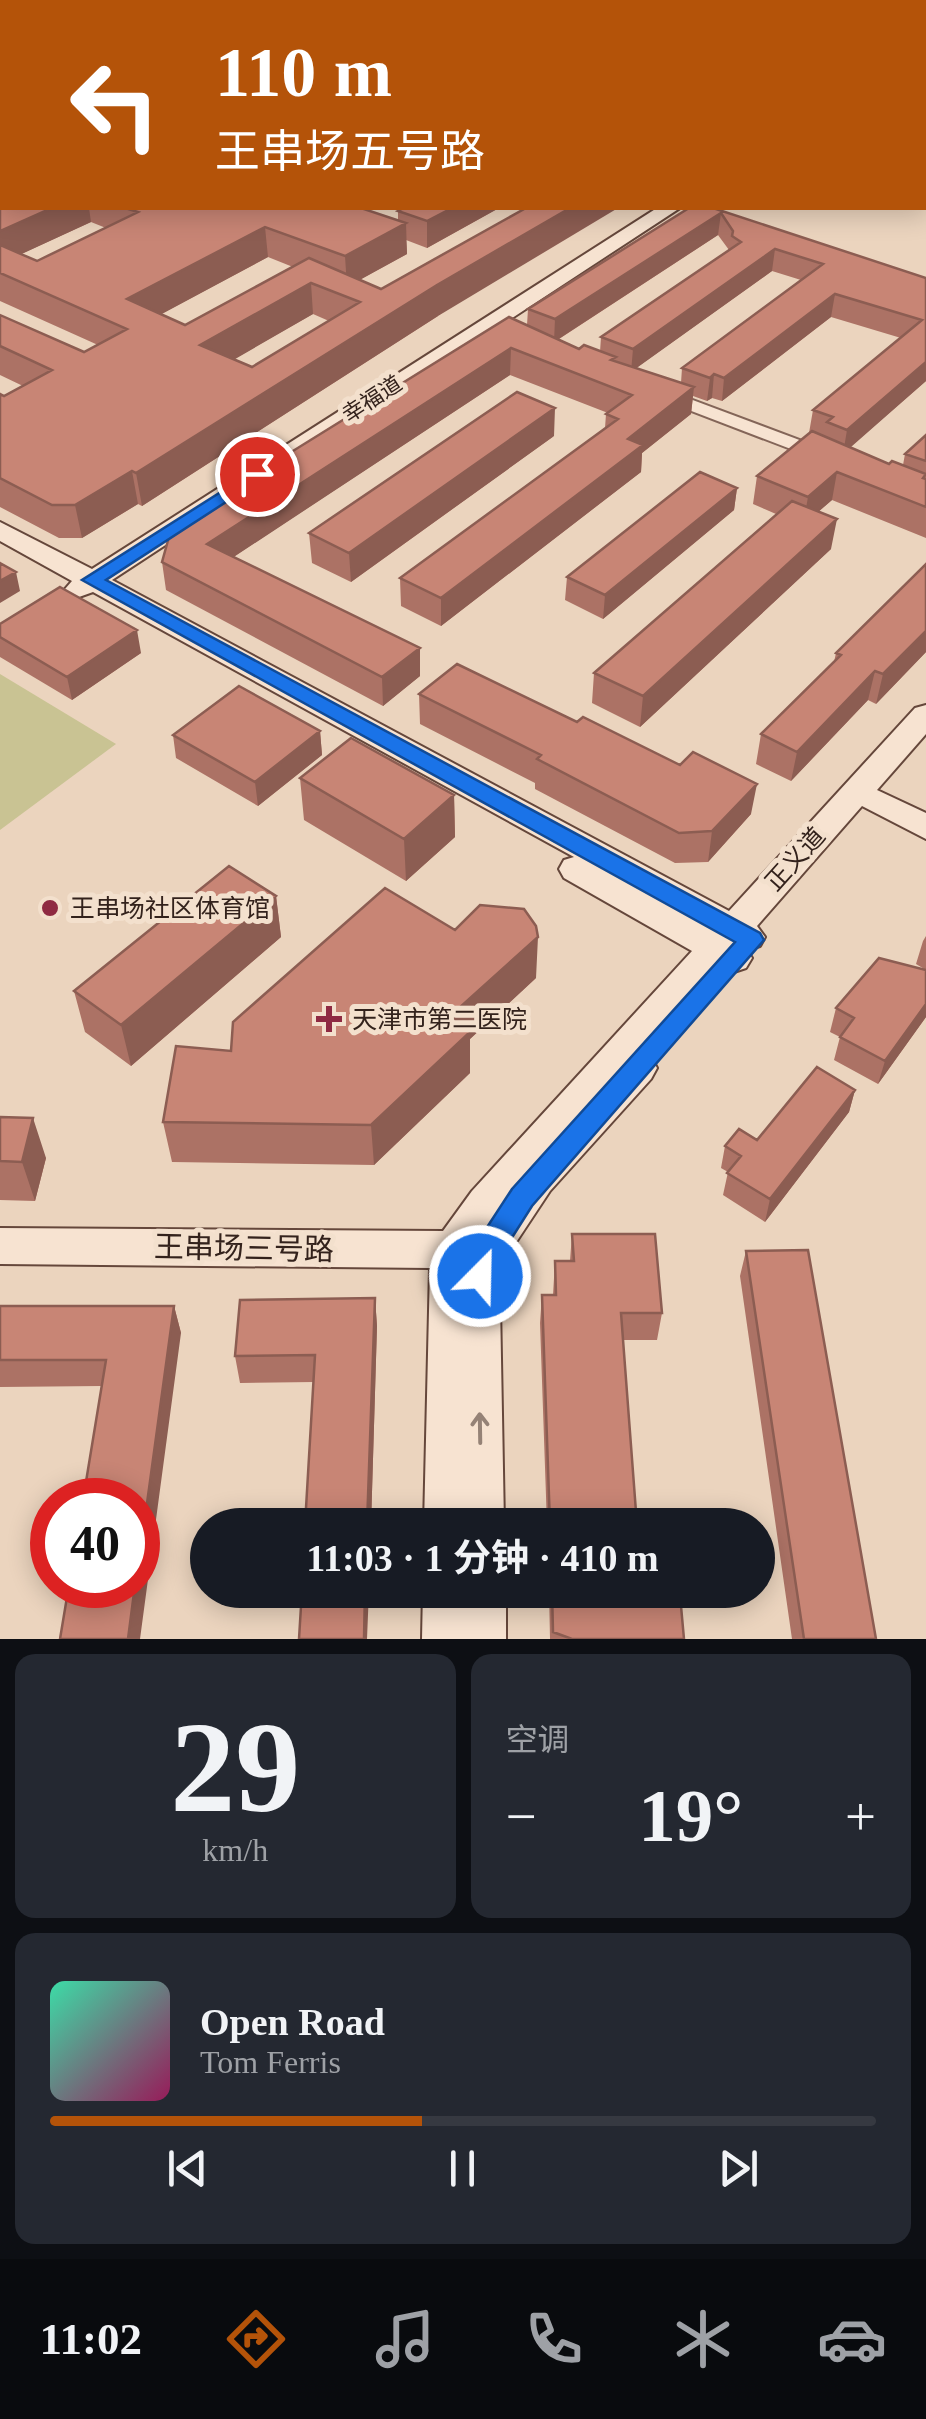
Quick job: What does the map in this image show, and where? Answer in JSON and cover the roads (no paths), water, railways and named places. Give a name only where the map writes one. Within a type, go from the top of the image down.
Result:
[{"type":"street","name":"幸福道","points":[[490,326],[651,210]]},
{"type":"street","name":"幸福道","points":[[76,582],[490,326],[667,210]]},
{"type":"street","points":[[652,389],[834,460]]},
{"type":"street","points":[[0,530],[76,582]]},
{"type":"street","points":[[0,548],[76,582],[734,943]]},
{"type":"street","name":"正义道","points":[[734,943],[926,715]]},
{"type":"street","name":"正义道","points":[[447,1508],[449,1302],[486,1203],[734,943],[875,802],[926,743]]},
{"type":"street","points":[[875,802],[926,827]]},
{"type":"street","points":[[640,900],[674,952],[674,1011]]},
{"type":"street","name":"王串场三号路","points":[[0,1246],[471,1250]]},
{"type":"street","name":"正义道","points":[[471,1250],[480,1276],[481,1508]]},
{"type":"street","points":[[446,1639],[447,1608]]},
{"type":"street","points":[[482,1608],[482,1639]]},
{"type":"place","name":"王串场社区体育馆","points":[[50,908]]},
{"type":"place","name":"天津市第二医院","points":[[329,1019]]}]
